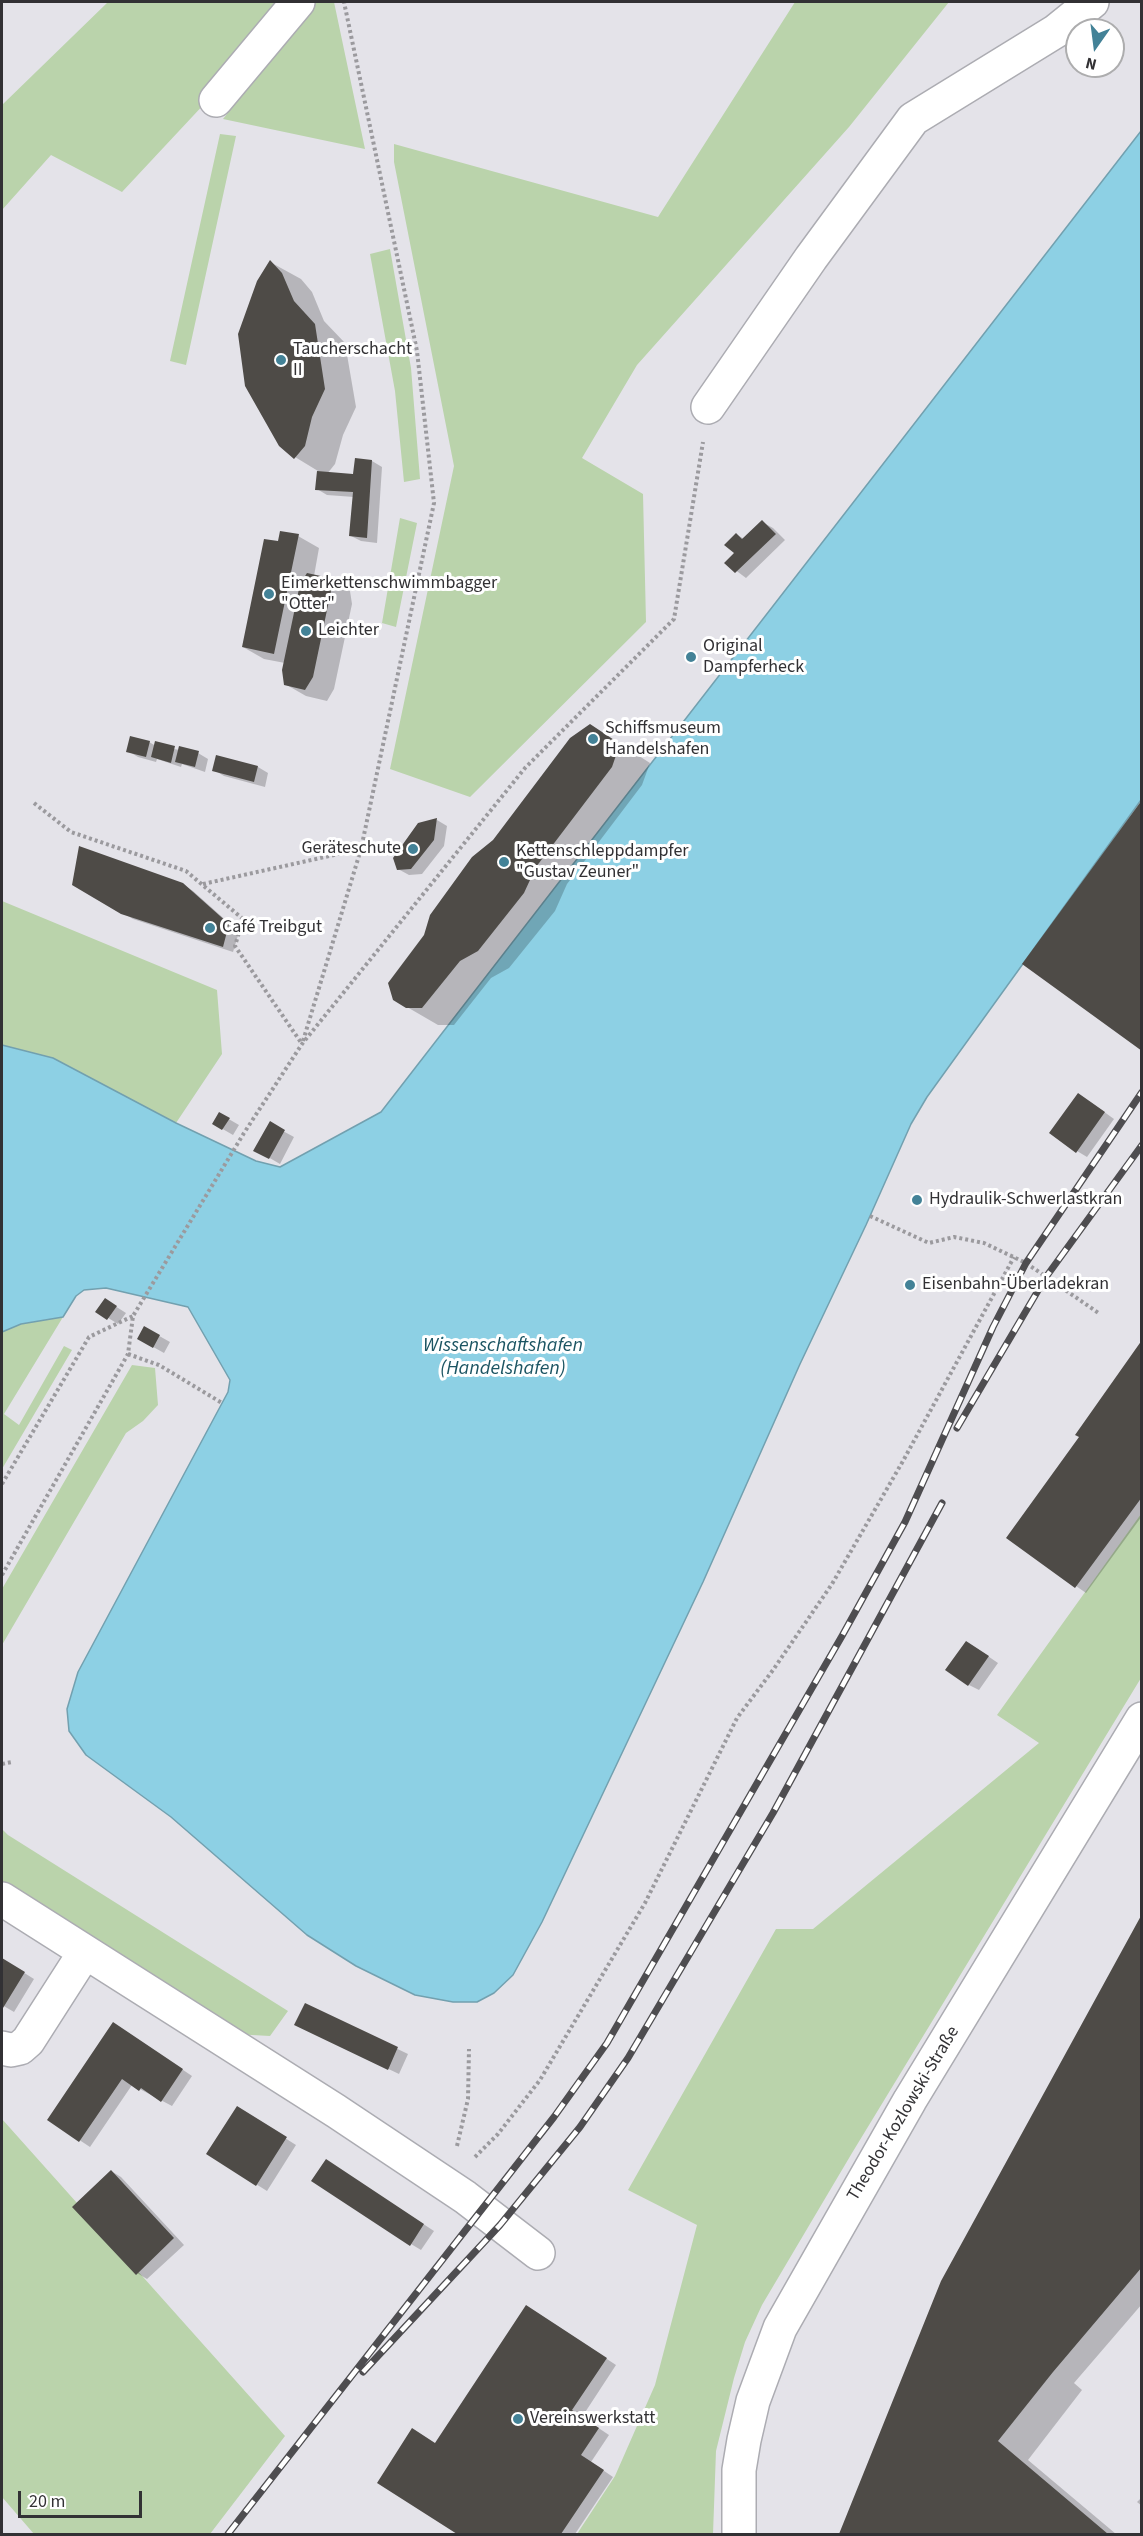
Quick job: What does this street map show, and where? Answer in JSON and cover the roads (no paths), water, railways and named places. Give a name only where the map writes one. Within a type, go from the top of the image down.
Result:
[{"type":"main road","points":[[216,100],[298,2]]},
{"type":"main road","points":[[708,407],[811,258],[913,119],[1056,31],[1092,2]]},
{"type":"main road","name":"Theodor-Kozlowski-Straße","points":[[739,2535],[738,2480],[744,2440],[753,2402],[780,2328],[910,2100],[1142,1719]]},
{"type":"main road","points":[[2,1899],[336,2111],[447,2186],[538,2253]]},
{"type":"main road","points":[[2,2048],[11,2050],[20,2048],[28,2041],[85,1952]]},
{"type":"water","name":"Wissenschaftshafen (Handelshafen)","points":[[1141,131],[1141,800],[927,1097],[911,1124],[800,1364],[703,1582],[542,1922],[513,1975],[494,1993],[477,2002],[453,2002],[415,1995],[356,1966],[307,1935],[171,1817],[86,1755],[69,1731],[67,1709],[78,1672],[228,1392],[230,1380],[188,1307],[106,1288],[84,1290],[76,1296],[63,1317],[21,1324],[2,1332],[2,1045],[53,1058],[176,1123],[256,1161],[280,1167],[381,1112]]},
{"type":"railway","points":[[228,2534],[554,2117],[607,2043],[842,1636],[905,1522],[993,1327],[1026,1263],[1142,1092]]},
{"type":"railway","points":[[957,1428],[1046,1277],[1142,1145]]},
{"type":"railway","points":[[363,2372],[500,2225],[580,2127],[628,2058],[773,1813],[942,1503]]},
{"type":"place","name":"Taucherschacht II","points":[[281,360]]},
{"type":"place","name":"Eimerkettenschwimmbagger \"Otter\"","points":[[269,594]]},
{"type":"place","name":"Leichter","points":[[306,631]]},
{"type":"place","name":"Original Dampferheck","points":[[691,657]]},
{"type":"place","name":"Schiffsmuseum Handelshafen","points":[[593,739]]},
{"type":"place","name":"Geräteschute","points":[[413,849]]},
{"type":"place","name":"Kettenschleppdampfer \"Gustav Zeuner\"","points":[[504,862]]},
{"type":"place","name":"Café Treibgut","points":[[210,928]]},
{"type":"place","name":"Hydraulik-Schwerlastkran","points":[[917,1200]]},
{"type":"place","name":"Eisenbahn-Überladekran","points":[[910,1285]]},
{"type":"place","name":"Vereinswerkstatt","points":[[518,2419]]}]
